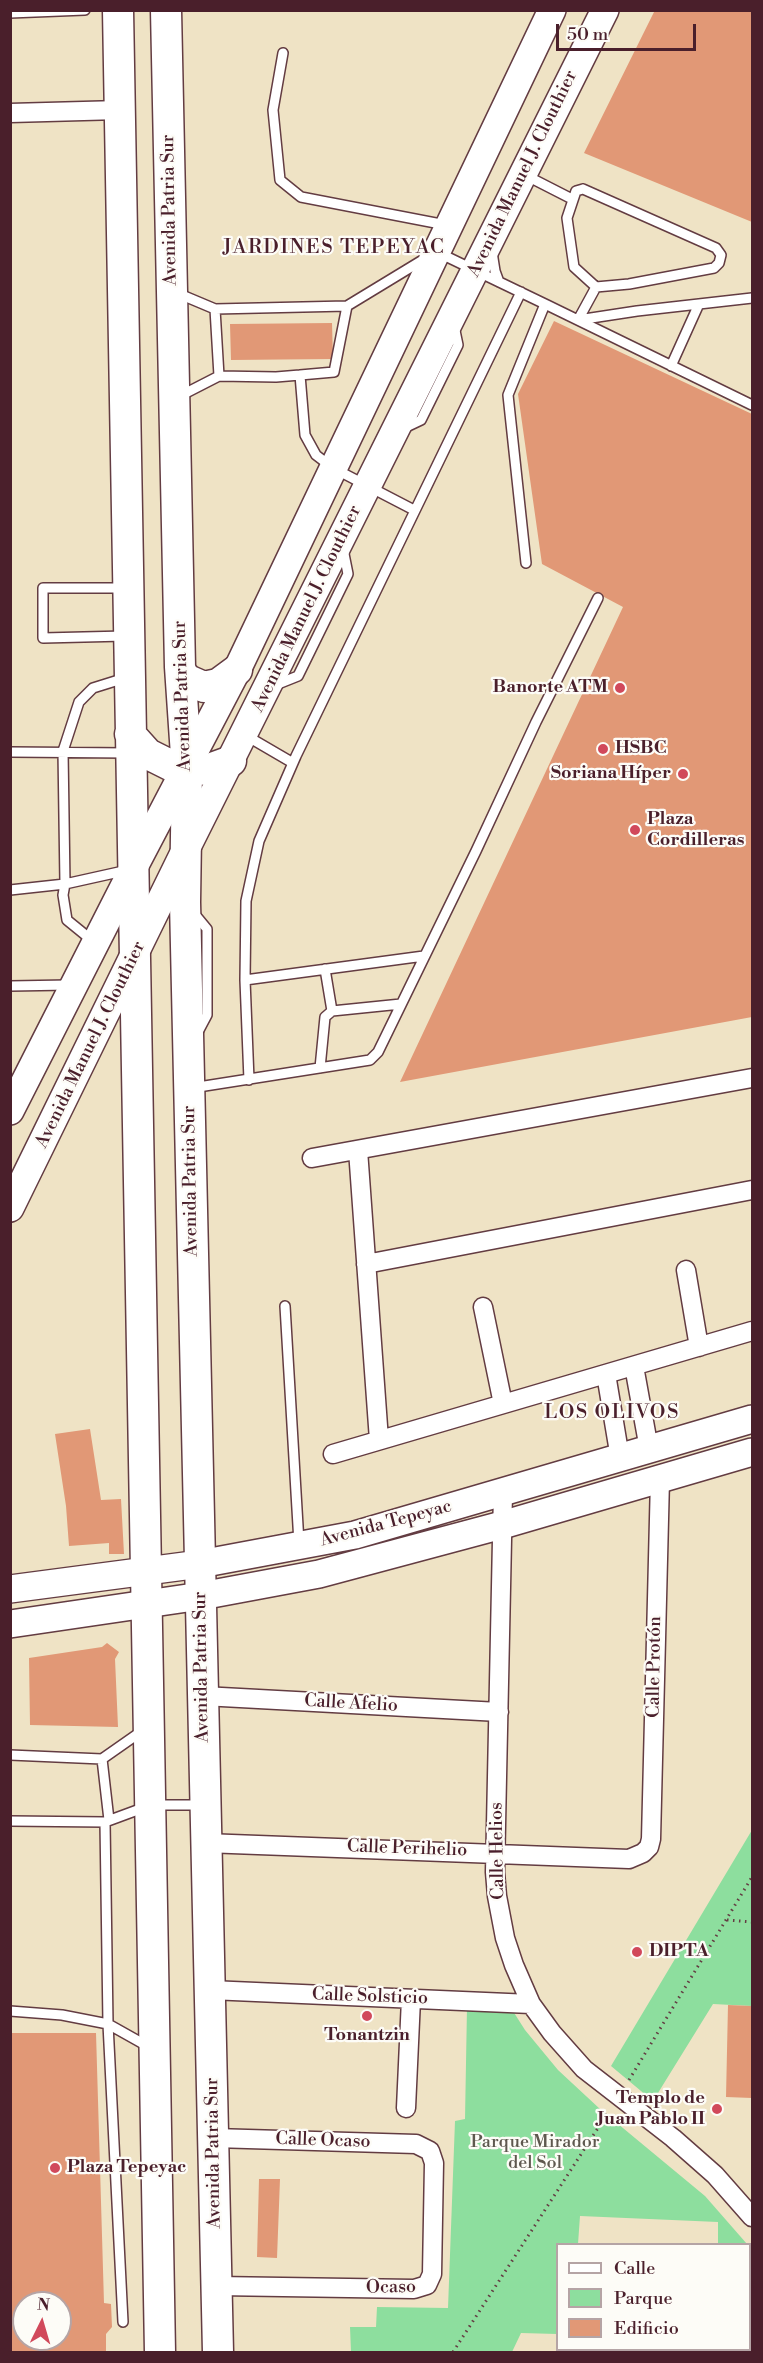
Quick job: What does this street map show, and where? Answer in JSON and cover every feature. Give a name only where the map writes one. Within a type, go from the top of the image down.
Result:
[{"type":"main road","points":[[118,10],[160,2352]]},
{"type":"main road","name":"Avenida Patria Sur","points":[[166,10],[180,667],[186,770],[184,853],[218,2352]]},
{"type":"main road","name":"Avenida Manuel J. Clouthier","points":[[10,1111],[237,670],[552,10]]},
{"type":"main road","name":"Avenida Manuel J. Clouthier","points":[[10,1208],[184,853],[452,318],[487,276],[491,240],[604,10]]},
{"type":"main road","points":[[180,667],[188,681],[204,687],[218,684],[237,670]]},
{"type":"main road","points":[[130,744],[159,761],[186,770],[209,769],[231,762]]},
{"type":"main road","name":"Avenida Tepeyac","points":[[10,1589],[200,1564],[355,1535],[753,1419]]},
{"type":"main road","name":"Avenida Tepeyac","points":[[10,1624],[201,1596],[319,1574],[502,1525],[753,1452]]},
{"type":"street","points":[[10,113],[120,110]]},
{"type":"street","points":[[312,1158],[753,1078]]},
{"type":"street","points":[[358,1150],[380,1440]]},
{"type":"street","points":[[366,1264],[753,1190]]},
{"type":"street","points":[[686,1270],[699,1347]]},
{"type":"street","points":[[483,1307],[503,1404]]},
{"type":"street","points":[[333,1454],[753,1331]]},
{"type":"street","points":[[634,1366],[649,1449]]},
{"type":"street","points":[[606,1374],[620,1458]]},
{"type":"street","name":"Calle Protón","points":[[643,1853],[649,1847],[651,1839],[660,1479]]},
{"type":"street","name":"Calle Helios","points":[[503,1492],[496,1852],[497,1896],[505,1938],[531,2004],[552,2033],[584,2069],[673,2138],[715,2175],[753,2217]]},
{"type":"street","name":"Calle Afelio","points":[[202,1696],[499,1712]]},
{"type":"street","name":"Calle Perihelio","points":[[205,1843],[628,1858],[643,1853]]},
{"type":"street","name":"Calle Solsticio","points":[[210,1990],[531,2004]]},
{"type":"street","points":[[406,2108],[411,1999]]},
{"type":"street","name":"Calle Ocaso","points":[[214,2138],[416,2144],[430,2151]]},
{"type":"street","name":"Ocaso","points":[[217,2286],[414,2289],[427,2286],[432,2274],[434,2163],[430,2151]]},
{"type":"lane","points":[[10,13],[85,10]]},
{"type":"lane","points":[[284,53],[273,110],[280,180],[301,197],[448,226]]},
{"type":"lane","points":[[523,174],[574,195]]},
{"type":"lane","points":[[583,189],[592,191],[716,248],[721,255],[719,263],[714,268],[629,284],[596,287],[574,267],[567,218],[574,195],[583,189]]},
{"type":"lane","points":[[172,291],[215,309],[347,306],[436,252],[753,405]]},
{"type":"lane","points":[[578,320],[596,287]]},
{"type":"lane","points":[[249,1080],[245,980],[246,901],[259,841],[293,763],[521,292]]},
{"type":"lane","points":[[578,320],[753,298]]},
{"type":"lane","points":[[671,366],[699,303]]},
{"type":"lane","points":[[526,563],[508,394],[544,304]]},
{"type":"lane","points":[[174,399],[219,376],[276,377],[334,372],[347,306]]},
{"type":"lane","points":[[215,309],[219,376]]},
{"type":"lane","points":[[300,375],[305,435],[316,455],[333,468],[414,510]]},
{"type":"lane","points":[[128,588],[43,588],[43,638],[128,636]]},
{"type":"lane","points":[[189,1088],[370,1060],[378,1052],[598,598]]},
{"type":"lane","points":[[95,944],[67,920],[63,895],[65,884],[63,751],[79,702],[93,688],[129,677]]},
{"type":"lane","points":[[245,735],[293,763]]},
{"type":"lane","points":[[10,752],[63,751],[130,744]]},
{"type":"lane","points":[[10,890],[65,884],[133,869]]},
{"type":"lane","points":[[245,980],[424,956]]},
{"type":"lane","points":[[325,969],[332,1011]]},
{"type":"lane","points":[[10,986],[74,985]]},
{"type":"lane","points":[[320,1068],[322,1027],[325,1017],[332,1011],[401,1004]]},
{"type":"lane","points":[[285,1306],[299,1545]]},
{"type":"lane","points":[[10,1755],[102,1759],[149,1726]]},
{"type":"lane","points":[[102,1759],[107,1821],[108,2024],[123,2322]]},
{"type":"lane","points":[[10,1821],[107,1821],[151,1805],[204,1805]]},
{"type":"lane","points":[[10,2012],[62,2015],[108,2024],[155,2050]]},
{"type":"path","points":[[453,2352],[619,2096],[753,1877]]},
{"type":"path","points":[[726,1920],[753,1922]]},
{"type":"green space","points":[[752,1830],[752,2006],[713,2004],[653,2101],[611,2066]]},
{"type":"green space","name":"Parque Mirador del Sol","points":[[467,2007],[511,2008],[525,2030],[558,2070],[600,2109],[705,2196],[746,2243],[718,2243],[718,2222],[580,2216],[578,2243],[556,2243],[556,2334],[521,2333],[512,2352],[351,2352],[350,2327],[376,2327],[377,2307],[448,2308],[455,2121],[465,2119]]},
{"type":"green space","points":[[751,2250],[752,2253],[751,2346]]},
{"type":"building","points":[[655,10],[752,10],[752,222],[584,153]]},
{"type":"building","name":"Plaza Cordilleras","points":[[554,321],[752,414],[752,1017],[400,1082],[623,607],[542,564],[518,394]]},
{"type":"building","points":[[332,323],[333,359],[231,360],[230,324]]},
{"type":"building","points":[[90,1429],[101,1500],[121,1499],[124,1554],[109,1554],[109,1543],[69,1546],[66,1506],[55,1434]]},
{"type":"building","points":[[107,1643],[119,1652],[115,1659],[118,1727],[30,1725],[29,1658],[102,1647]]},
{"type":"building","points":[[728,2005],[752,2006],[752,2098],[726,2097]]},
{"type":"building","name":"Plaza Tepeyac","points":[[10,2033],[96,2033],[104,2303],[111,2304],[112,2327],[106,2334],[106,2352],[10,2352]]},
{"type":"building","points":[[259,2179],[280,2179],[277,2258],[257,2257]]},
{"type":"place","name":"Banorte ATM","points":[[620,688]]},
{"type":"place","name":"HSBC","points":[[603,749]]},
{"type":"place","name":"Soriana Híper","points":[[683,774]]},
{"type":"place","name":"Plaza Cordilleras","points":[[635,830]]},
{"type":"place","name":"DIPTA","points":[[637,1952]]},
{"type":"place","name":"Tonantzin","points":[[367,2016]]},
{"type":"place","name":"Templo de Juan Pablo II","points":[[717,2109]]},
{"type":"place","name":"Plaza Tepeyac","points":[[55,2168]]},
{"type":"district","name":"JARDINES TEPEYAC","points":[[334,248]]},
{"type":"district","name":"LOS OLIVOS","points":[[612,1413]]}]
